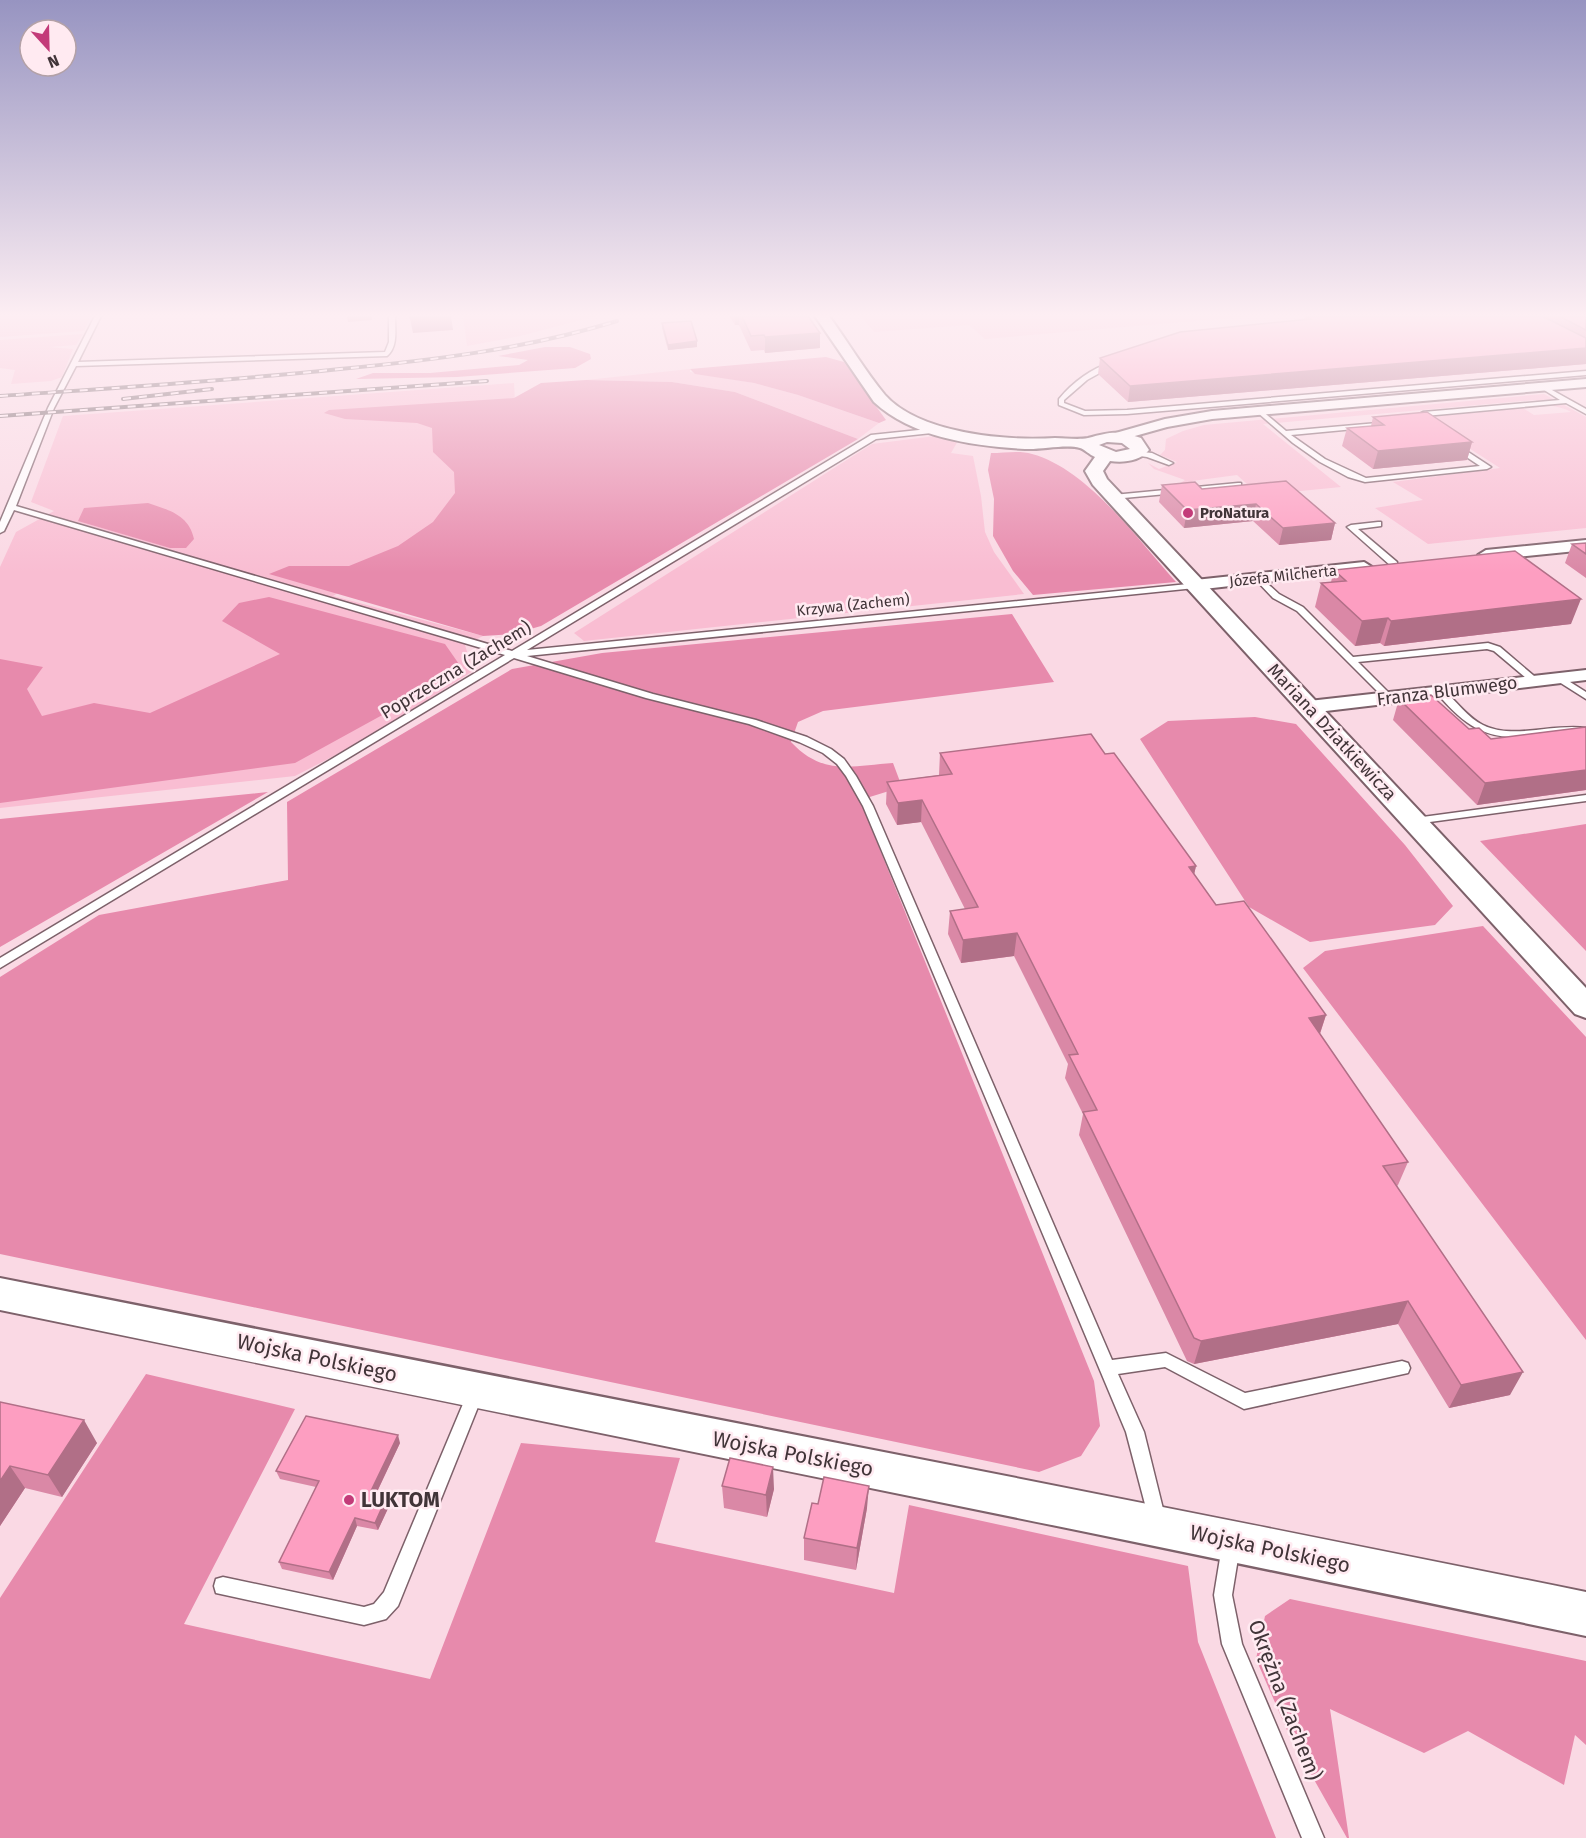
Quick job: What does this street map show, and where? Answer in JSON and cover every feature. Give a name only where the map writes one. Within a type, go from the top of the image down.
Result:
[{"type":"street","points":[[883,402],[887,408],[903,418],[938,430],[1013,443],[1044,444],[1065,448],[1101,446],[1165,423],[1184,420],[1363,402]]},
{"type":"street","points":[[1101,446],[1123,456],[1137,449],[1142,440],[1184,420]]},
{"type":"street","name":"Mariana Dziatkiewicza","points":[[1101,446],[1094,475],[1113,497],[1586,1007]]},
{"type":"street","points":[[1473,556],[1586,545]]},
{"type":"street","name":"Józefa Milcherta","points":[[1195,585],[1400,564]]},
{"type":"street","name":"Franza Blumwego","points":[[1309,707],[1586,675]]},
{"type":"street","name":"Wojska Polskiego","points":[[0,1294],[476,1391],[1158,1525],[1586,1614]]},
{"type":"lane","points":[[0,531],[54,402]]},
{"type":"lane","points":[[1061,402],[1061,404],[1074,411],[1097,414],[1245,402]]},
{"type":"lane","points":[[1423,424],[1410,422],[1424,414],[1560,402]]},
{"type":"lane","points":[[1570,402],[1584,409]]},
{"type":"lane","points":[[1259,411],[1284,433],[1346,475],[1365,480],[1486,466],[1450,442]]},
{"type":"lane","points":[[1284,433],[1399,423]]},
{"type":"lane","name":"Poprzeczna (Zachem)","points":[[0,964],[874,437],[938,430]]},
{"type":"lane","points":[[1137,449],[1168,463]]},
{"type":"lane","points":[[1113,497],[1238,485]]},
{"type":"lane","points":[[11,507],[514,654],[653,698],[764,725],[807,742],[841,761],[868,806],[1135,1432],[1158,1525]]},
{"type":"lane","points":[[1378,524],[1351,527],[1400,564]]},
{"type":"lane","points":[[1258,578],[1276,596],[1300,609],[1389,698]]},
{"type":"lane","name":"Krzywa (Zachem)","points":[[514,654],[1195,585]]},
{"type":"lane","points":[[1351,660],[1488,646],[1497,649],[1535,681]]},
{"type":"lane","points":[[1559,678],[1586,696]]},
{"type":"lane","points":[[1441,692],[1478,726],[1502,736],[1570,727],[1586,731]]},
{"type":"lane","points":[[1415,821],[1586,798]]},
{"type":"lane","points":[[1107,1368],[1166,1360],[1244,1401],[1402,1368]]},
{"type":"lane","points":[[223,1586],[364,1616],[379,1612],[391,1599],[476,1391]]},
{"type":"lane","name":"Okrężna (Zachem)","points":[[1232,1542],[1223,1595],[1232,1644],[1313,1838]]},
{"type":"shaded area","points":[[257,402],[515,402],[519,478],[333,596],[483,636],[465,645],[473,671],[361,742],[295,776],[0,808],[0,567],[16,532],[54,511],[31,502],[63,416]]},
{"type":"shaded area","points":[[456,402],[761,402],[858,439],[541,626],[513,634],[483,636],[269,574],[289,566],[349,566],[398,546],[433,522],[455,493],[454,472],[433,452],[432,428],[417,423],[345,419],[324,413],[329,410]]},
{"type":"shaded area","points":[[761,402],[818,402],[879,423],[858,439]]},
{"type":"shaded area","points":[[818,402],[873,402],[886,420],[879,423]]},
{"type":"shaded area","points":[[1459,402],[1515,402],[1263,424],[1341,487],[1259,495],[1237,475],[1192,481],[1196,486],[1179,484],[1185,480],[1154,469],[1148,463],[1159,469],[1177,462],[1160,455],[1165,450],[1166,439],[1204,425]]},
{"type":"shaded area","points":[[1539,402],[1558,402],[1586,417],[1586,528],[1428,544],[1375,508],[1423,500],[1393,482],[1500,468],[1425,420],[1425,417],[1523,408],[1534,415],[1571,412]]},
{"type":"shaded area","points":[[935,436],[959,439],[951,453],[973,456],[985,532],[994,552],[1024,594],[584,641],[574,633],[872,444]]},
{"type":"shaded area","points":[[991,453],[1032,454],[1053,462],[1073,474],[1111,508],[1176,582],[1033,595],[1013,571],[993,536],[994,499],[988,470]]},
{"type":"shaded area","points":[[148,503],[177,515],[188,524],[194,539],[186,548],[170,548],[78,521],[84,508]]},
{"type":"shaded area","points":[[269,597],[445,644],[461,667],[406,702],[295,763],[0,803],[0,659],[43,667],[27,689],[42,716],[94,703],[150,713],[280,654],[222,621],[239,603]]},
{"type":"shaded area","points":[[1012,614],[1054,682],[823,711],[798,722],[791,742],[803,753],[826,764],[851,767],[893,763],[902,787],[860,800],[1094,1381],[1100,1426],[1081,1456],[1039,1472],[0,1254],[0,977],[99,915],[288,880],[287,802],[512,669],[602,653]]},
{"type":"shaded area","points":[[1255,717],[1296,724],[1405,845],[1453,906],[1435,925],[1310,942],[1249,907],[1140,739],[1168,721]]},
{"type":"shaded area","points":[[268,792],[0,947],[0,819]]},
{"type":"shaded area","points":[[1586,824],[1586,951],[1480,841]]},
{"type":"shaded area","points":[[1483,926],[1586,1037],[1586,1340],[1303,968],[1325,951]]},
{"type":"shaded area","points":[[146,1374],[295,1409],[184,1624],[430,1679],[521,1443],[680,1458],[655,1542],[894,1593],[909,1505],[1188,1566],[1198,1642],[1276,1838],[0,1838],[0,1598]]},
{"type":"shaded area","points":[[1290,1599],[1586,1661],[1586,1745],[1575,1735],[1564,1785],[1468,1731],[1424,1753],[1330,1709],[1349,1838],[1347,1838],[1290,1737],[1256,1659],[1265,1616]]},
{"type":"building","points":[[1427,412],[1472,442],[1378,451],[1347,428],[1384,425],[1373,417]]},
{"type":"building","points":[[1286,481],[1335,523],[1283,528],[1256,504],[1187,510],[1162,485],[1195,482],[1202,489]]},
{"type":"building","points":[[1586,543],[1586,554],[1572,544]]},
{"type":"building","points":[[1515,551],[1581,599],[1391,621],[1388,618],[1362,621],[1321,583],[1346,581],[1334,570]]},
{"type":"building","points":[[1431,695],[1469,729],[1479,728],[1491,739],[1586,727],[1586,770],[1485,783],[1399,699]]},
{"type":"building","points":[[1091,734],[1105,754],[1114,753],[1196,866],[1189,867],[1216,905],[1244,901],[1326,1015],[1309,1018],[1408,1162],[1383,1166],[1523,1372],[1461,1385],[1408,1301],[1201,1341],[1194,1338],[1083,1112],[1097,1110],[1069,1055],[1078,1054],[1017,933],[963,940],[950,911],[978,907],[922,800],[898,803],[887,782],[952,774],[940,753]]},
{"type":"building","points":[[0,1402],[84,1420],[48,1475],[10,1466],[0,1481]]},
{"type":"building","name":"LUKTOM","points":[[306,1416],[398,1435],[371,1491],[388,1494],[375,1523],[355,1518],[329,1572],[279,1562],[319,1481],[276,1471]]},
{"type":"building","points":[[730,1458],[773,1467],[766,1495],[722,1486]]},
{"type":"building","points":[[824,1477],[869,1486],[857,1548],[804,1538],[812,1503],[818,1504]]},
{"type":"railway","points":[[0,416],[198,402]]},
{"type":"place","name":"ProNatura","points":[[1188,513]]},
{"type":"place","name":"LUKTOM","points":[[349,1500]]}]
